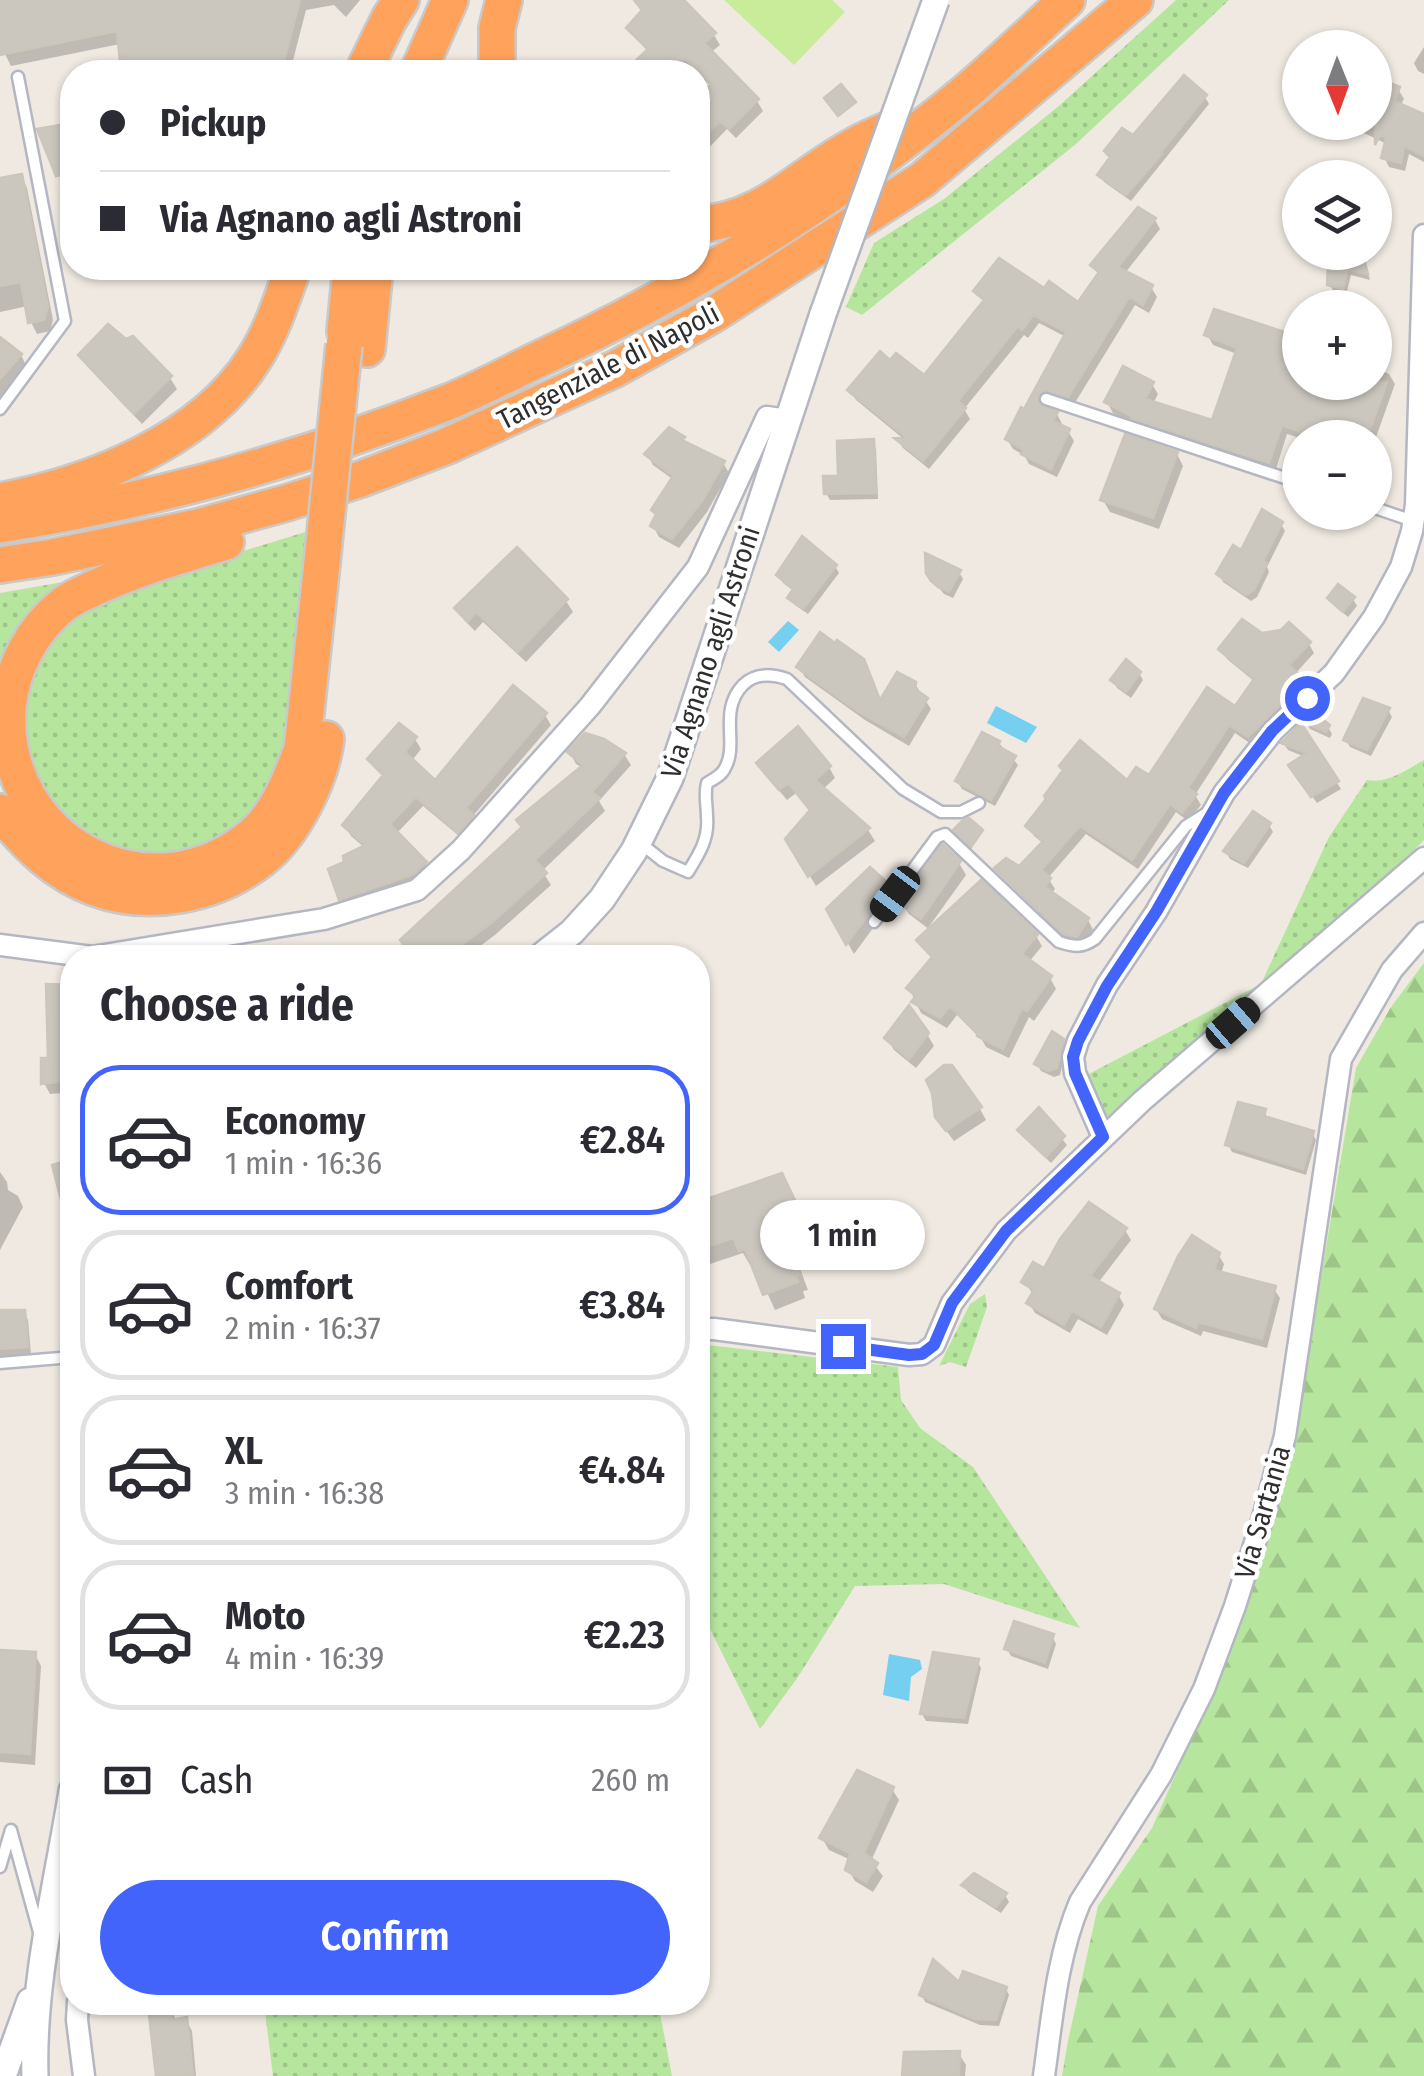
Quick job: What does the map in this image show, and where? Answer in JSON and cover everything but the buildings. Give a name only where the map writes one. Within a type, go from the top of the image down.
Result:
[{"type":"highway","points":[[369,60],[400,0]]},
{"type":"highway","points":[[397,60],[423,0]]},
{"type":"highway","points":[[423,60],[450,0]]},
{"type":"highway","points":[[498,60],[497,28],[504,0]]},
{"type":"highway","name":"Tangenziale di Napoli","points":[[710,270],[815,204],[898,144],[963,94],[1067,0]]},
{"type":"highway","name":"Tangenziale di Napoli","points":[[0,565],[198,528],[324,491],[448,446],[614,369],[714,314],[922,180],[1134,0]]},
{"type":"highway","points":[[710,222],[748,214],[850,148],[963,94]]},
{"type":"highway","points":[[0,500],[59,487],[118,466],[184,429],[233,387],[254,359],[272,326],[288,280]]},
{"type":"highway","points":[[0,812],[20,837],[56,869],[96,888],[141,898],[190,894],[228,880],[264,858],[293,823],[315,786],[324,753],[334,563],[355,347],[351,280]]},
{"type":"highway","points":[[355,347],[373,280]]},
{"type":"highway","name":"Tangenziale di Napoli","points":[[0,525],[158,494],[272,463],[448,402],[587,338],[692,280]]},
{"type":"highway","points":[[334,563],[302,749],[277,804],[258,831],[230,852],[160,872],[119,867],[62,841],[26,800],[14,774],[7,743],[14,676],[49,617],[68,601],[116,578],[318,514],[448,446]]},
{"type":"street","name":"Via Agnano agli Astroni","points":[[555,945],[602,899],[638,842],[675,763],[823,314],[936,0]]},
{"type":"street","points":[[1103,1137],[1075,1073],[1073,1057],[1078,1041],[1224,793],[1272,731],[1334,673],[1374,616],[1401,566],[1413,521],[1424,234]]},
{"type":"street","points":[[165,945],[324,919],[417,890],[461,850],[590,706],[698,566],[767,417],[788,420]]},
{"type":"street","points":[[710,1329],[922,1354],[934,1345],[952,1303],[1006,1231],[1142,1100],[1424,858]]},
{"type":"street","name":"Via Sartania","points":[[1044,2076],[1071,1923],[1080,1902],[1161,1774],[1204,1690],[1264,1514],[1285,1436],[1342,1059],[1392,970],[1424,933]]},
{"type":"street","points":[[0,945],[60,953]]},
{"type":"street","points":[[35,2076],[43,1963],[60,1862]]},
{"type":"street","points":[[2,2076],[43,1963]]},
{"type":"street","points":[[78,2015],[84,2076]]},
{"type":"lane","points":[[0,409],[65,321],[18,77]]},
{"type":"lane","points":[[1046,399],[1282,477]]},
{"type":"lane","points":[[1392,514],[1413,521]]},
{"type":"lane","points":[[638,842],[662,861],[688,872],[705,844],[708,820],[704,795],[708,783],[724,772],[728,760],[730,710],[735,695],[746,682],[767,675],[788,678],[902,789],[940,812],[961,812],[978,803]]},
{"type":"lane","points":[[874,922],[937,837],[945,834],[1059,942],[1084,946],[1095,939],[1186,826],[1217,806]]},
{"type":"lane","points":[[0,1363],[60,1359]]},
{"type":"lane","points":[[0,1867],[11,1830],[43,1963]]},
{"type":"green space","points":[[724,0],[832,0],[845,12],[794,65]]},
{"type":"green space","points":[[1176,0],[1229,0],[1076,144],[862,315],[846,307],[874,243],[944,199],[1060,105]]},
{"type":"green space","points":[[312,530],[289,749],[256,810],[212,845],[173,856],[140,855],[105,847],[63,826],[22,759],[25,678],[54,628],[95,596]]},
{"type":"green space","points":[[69,581],[0,676],[0,593]]},
{"type":"green space","points":[[1424,760],[1424,840],[1367,898],[1261,984],[1329,837],[1367,780],[1390,778]]},
{"type":"green space","points":[[1424,963],[1424,2076],[1062,2076],[1098,1906],[1152,1828],[1241,1626],[1292,1452],[1356,1068],[1391,1007]]},
{"type":"green space","points":[[1261,984],[1104,1120],[1085,1076]]},
{"type":"green space","points":[[985,1294],[987,1307],[966,1367],[950,1362],[939,1366],[970,1304]]},
{"type":"green space","points":[[710,1345],[898,1367],[901,1400],[920,1428],[973,1467],[1080,1628],[944,1584],[855,1586],[760,1729],[710,1629]]},
{"type":"green space","points":[[265,2015],[660,2015],[672,2076],[273,2076]]},
{"type":"water","points":[[788,621],[799,630],[779,652],[768,642]]},
{"type":"water","points":[[996,706],[1037,727],[1026,743],[987,723]]},
{"type":"water","points":[[889,1654],[920,1660],[922,1669],[911,1677],[909,1701],[883,1695]]},
{"type":"route","points":[[843,1346],[909,1355],[922,1354],[934,1345],[952,1303],[1006,1231],[1103,1137],[1075,1073],[1073,1057],[1078,1041],[1224,793],[1272,731],[1307,698]]}]
